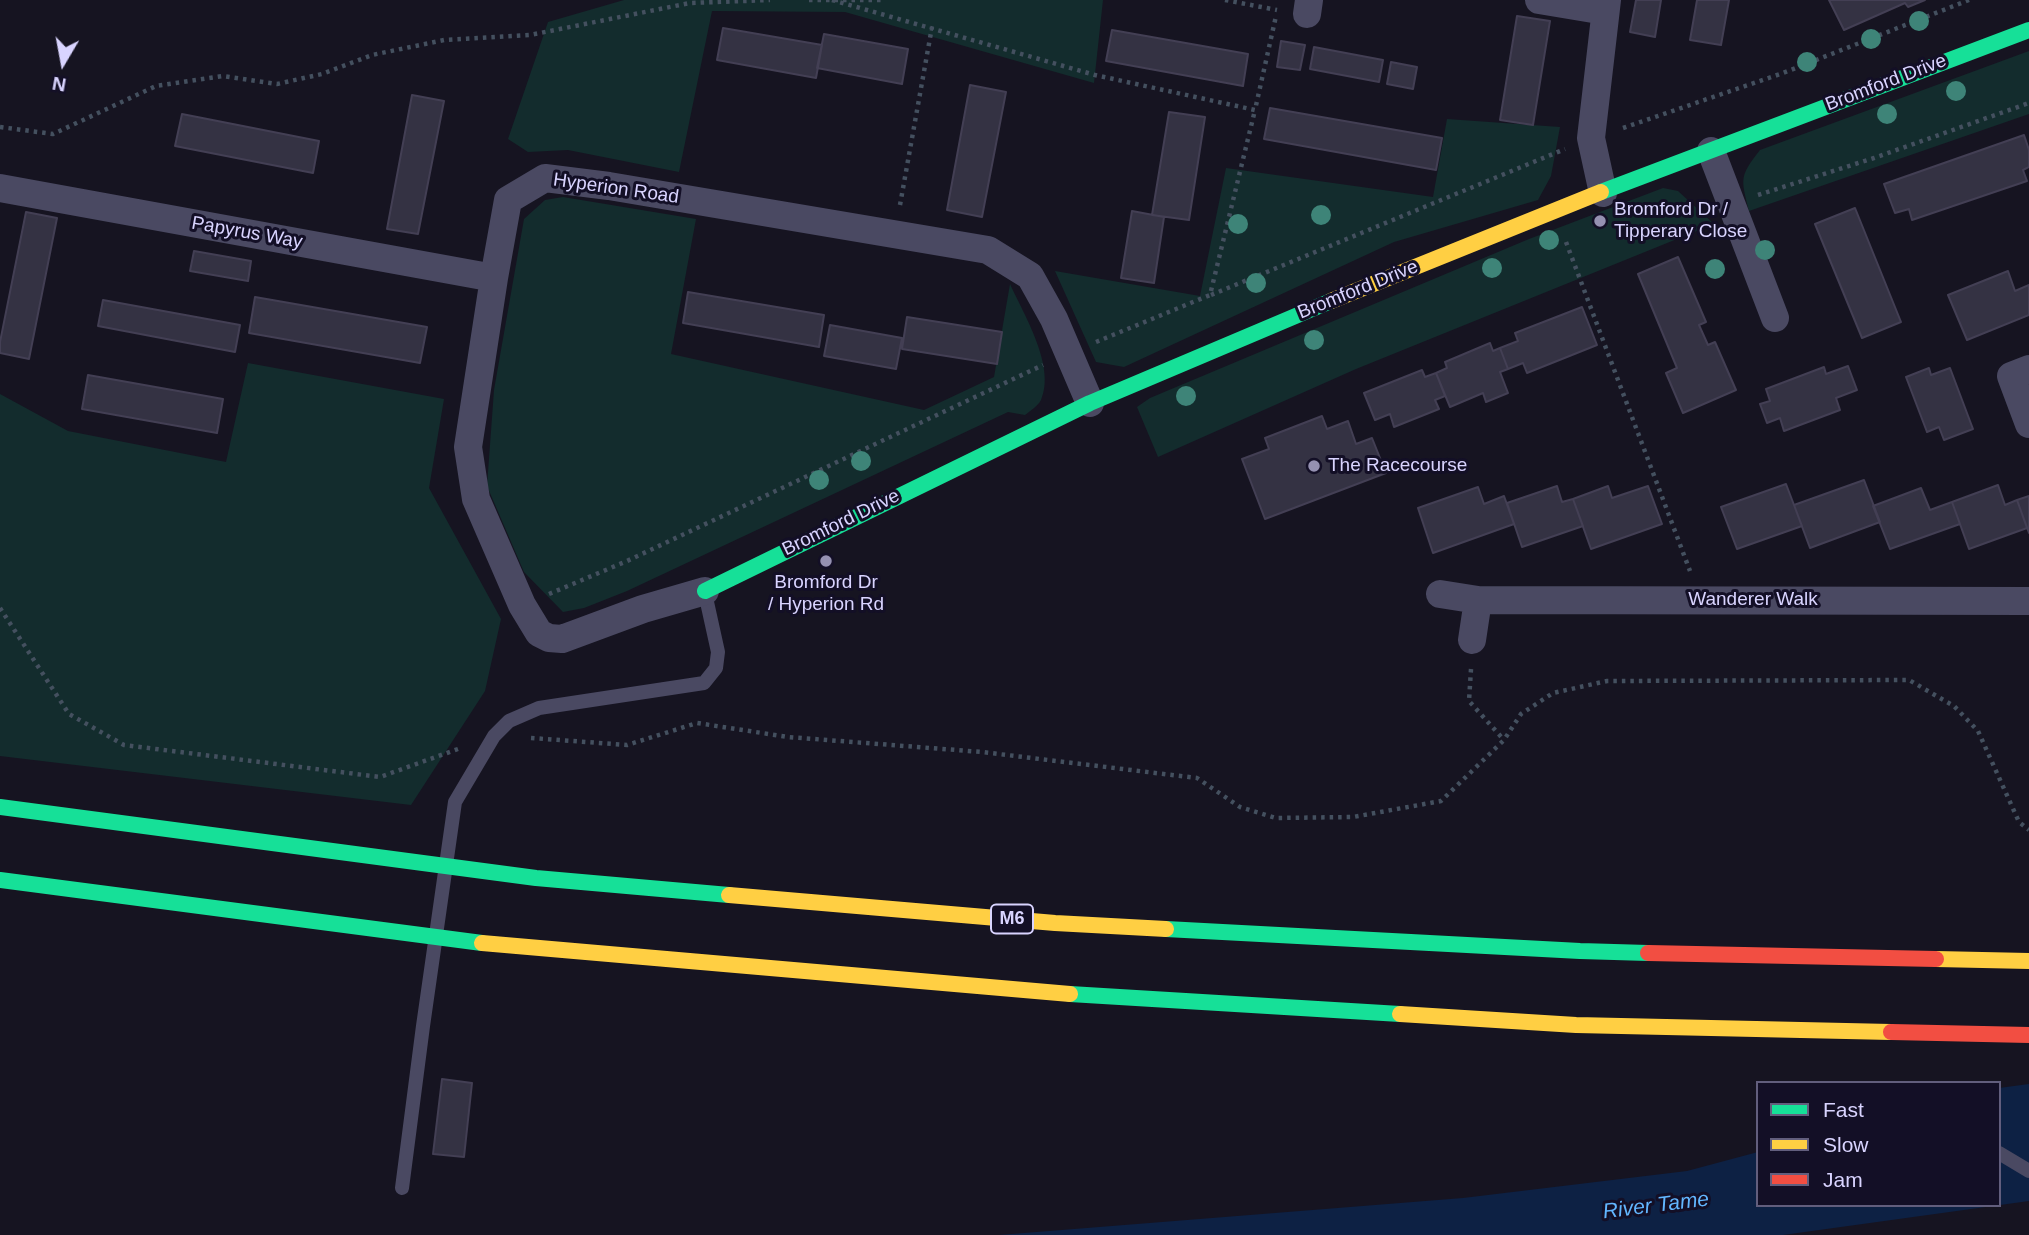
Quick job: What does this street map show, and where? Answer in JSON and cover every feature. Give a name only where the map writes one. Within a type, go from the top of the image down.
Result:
[{"type":"main road","name":"Bromford Drive","points":[[705,591],[1090,402],[1222,345],[1554,211],[2029,30]]},
{"type":"main road","name":"M6","points":[[0,807],[536,878],[1055,923],[1580,951],[2029,961]]},
{"type":"main road","points":[[0,880],[524,948],[1033,992],[1576,1025],[2029,1035]]},
{"type":"street","points":[[1539,0],[1606,6],[1591,138],[1603,193]]},
{"type":"street","points":[[1711,151],[1775,318]]},
{"type":"street","name":"Hyperion Road","points":[[539,633],[522,605],[476,499],[468,447],[508,200],[545,178],[988,250],[1030,276],[1069,353],[1090,402]]},
{"type":"street","name":"Papyrus Way","points":[[0,188],[494,278]]},
{"type":"street","points":[[2029,369],[2011,376],[2029,424]]},
{"type":"street","name":"Bromford Drive","points":[[539,633],[549,638],[562,639],[643,609],[705,591]]},
{"type":"street","name":"Wanderer Walk","points":[[1440,594],[1478,600],[2029,601]]},
{"type":"street","points":[[1472,640],[1478,600]]},
{"type":"lane","points":[[402,1188],[455,802],[494,736],[509,720],[539,708],[704,682],[716,668],[718,652],[705,591]]},
{"type":"lane","points":[[2001,1154],[2029,1171]]},
{"type":"path","points":[[0,127],[53,134],[156,86],[223,76],[277,84],[322,74],[372,55],[443,40],[530,35],[690,2],[769,0]]},
{"type":"path","points":[[809,0],[882,0]]},
{"type":"path","points":[[1225,0],[1278,10],[1308,7]]},
{"type":"path","points":[[832,1],[1095,75],[1255,110]]},
{"type":"path","points":[[522,605],[627,561],[1069,353],[1210,295],[1278,10]]},
{"type":"path","points":[[894,234],[932,27]]},
{"type":"path","points":[[1731,204],[1874,158],[2029,103]]},
{"type":"path","points":[[1554,211],[1701,600]]},
{"type":"path","points":[[0,608],[69,714],[124,745],[380,777],[494,736],[627,745],[697,723],[789,737],[982,752],[1197,778],[1240,807],[1276,818],[1353,817],[1441,801],[1504,740],[1521,714],[1553,694],[1607,681],[1909,680],[1954,706],[1978,731],[2019,822],[2029,830]]},
{"type":"path","points":[[1472,640],[1469,701],[1504,740]]},
{"type":"green space","points":[[624,0],[1103,0],[1094,83],[845,12],[712,11],[679,172],[568,150],[528,152],[508,139],[548,22]]},
{"type":"green space","points":[[2029,51],[2029,114],[1749,211],[1743,184],[1745,172],[1760,150]]},
{"type":"green space","points":[[1447,119],[1560,127],[1551,176],[1538,200],[1394,242],[1124,367],[1096,362],[1055,271],[1200,296],[1226,168],[1433,197]]},
{"type":"green space","points":[[1663,188],[1678,191],[1714,224],[1356,369],[1158,457],[1137,407],[1150,398],[1529,239]]},
{"type":"green space","points":[[563,197],[696,219],[671,354],[924,410],[994,377],[1010,284],[1030,325],[1041,357],[1045,387],[1041,400],[1025,415],[1008,412],[627,591],[584,608],[563,612],[524,572],[487,486],[494,390],[524,219],[545,200]]},
{"type":"green space","points":[[248,363],[444,399],[429,488],[501,619],[485,691],[411,805],[0,756],[0,394],[68,431],[226,462]]},
{"type":"water","points":[[2029,1084],[2029,1201],[2001,1205],[2001,1088]]},
{"type":"water","name":"River Tame","points":[[1756,1153],[1756,1207],[1986,1207],[1783,1235],[999,1235],[1463,1198],[1687,1171]]},
{"type":"building","points":[[1636,0],[1661,0],[1655,37],[1630,32]]},
{"type":"building","points":[[1697,0],[1729,0],[1721,45],[1690,40]]},
{"type":"building","points":[[1829,0],[1925,0],[1908,7],[1905,3],[1844,30]]},
{"type":"building","points":[[1517,16],[1550,21],[1533,125],[1500,120]]},
{"type":"building","points":[[723,28],[822,45],[816,78],[717,60]]},
{"type":"building","points":[[1112,30],[1248,54],[1243,86],[1106,61]]},
{"type":"building","points":[[824,34],[908,49],[902,84],[817,68]]},
{"type":"building","points":[[1281,41],[1305,45],[1300,70],[1277,67]]},
{"type":"building","points":[[1314,47],[1383,60],[1379,82],[1310,69]]},
{"type":"building","points":[[1391,62],[1417,67],[1413,89],[1387,84]]},
{"type":"building","points":[[970,85],[1006,92],[982,217],[947,210]]},
{"type":"building","points":[[412,95],[444,101],[418,234],[387,229]]},
{"type":"building","points":[[1270,108],[1442,138],[1436,170],[1264,139]]},
{"type":"building","points":[[1169,112],[1205,117],[1189,220],[1152,215]]},
{"type":"building","points":[[182,114],[319,141],[313,173],[175,146]]},
{"type":"building","points":[[2024,135],[2029,150],[2029,167],[2023,170],[2027,181],[1912,220],[1909,209],[1895,213],[1884,184]]},
{"type":"building","points":[[1855,208],[1901,322],[1862,338],[1815,224]]},
{"type":"building","points":[[1132,211],[1164,217],[1154,283],[1121,278]]},
{"type":"building","points":[[26,212],[57,218],[29,359],[0,353]]},
{"type":"building","points":[[194,251],[251,261],[248,281],[190,271]]},
{"type":"building","points":[[1678,257],[1706,322],[1699,325],[1708,345],[1715,342],[1736,390],[1683,413],[1666,373],[1677,368],[1638,274]]},
{"type":"building","points":[[2008,271],[2015,291],[2029,285],[2029,315],[1967,340],[1948,295]]},
{"type":"building","points":[[688,292],[824,315],[819,347],[683,323]]},
{"type":"building","points":[[255,297],[427,327],[420,363],[249,333]]},
{"type":"building","points":[[103,300],[240,325],[235,352],[98,326]]},
{"type":"building","points":[[1582,307],[1597,345],[1527,373],[1523,363],[1508,369],[1500,348],[1518,341],[1515,333]]},
{"type":"building","points":[[907,317],[1002,332],[997,364],[902,349]]},
{"type":"building","points":[[830,325],[902,338],[896,369],[824,356]]},
{"type":"building","points":[[1490,343],[1493,351],[1500,348],[1508,369],[1500,372],[1508,393],[1486,402],[1483,393],[1450,407],[1436,373],[1447,368],[1445,362]]},
{"type":"building","points":[[1848,366],[1857,390],[1836,398],[1840,410],[1784,431],[1780,418],[1767,423],[1760,404],[1770,401],[1766,389],[1824,367],[1826,374]]},
{"type":"building","points":[[1929,368],[1931,375],[1950,368],[1973,429],[1944,440],[1939,427],[1927,432],[1906,377]]},
{"type":"building","points":[[1422,370],[1425,377],[1436,373],[1445,396],[1435,400],[1439,409],[1394,427],[1390,414],[1375,420],[1364,393]]},
{"type":"building","points":[[88,375],[223,399],[217,433],[82,409]]},
{"type":"building","name":"The Racecourse","points":[[1322,416],[1327,429],[1348,421],[1356,444],[1372,438],[1386,473],[1265,519],[1242,459],[1269,449],[1265,438]]},
{"type":"building","points":[[1864,480],[1880,522],[1810,548],[1794,505]]},
{"type":"building","points":[[1786,484],[1802,526],[1737,549],[1721,507]]},
{"type":"building","points":[[1998,485],[2005,505],[2017,500],[2027,528],[1969,549],[1952,502]]},
{"type":"building","points":[[1557,486],[1562,502],[1573,499],[1583,526],[1522,547],[1507,503]]},
{"type":"building","points":[[1608,486],[1612,498],[1648,486],[1662,524],[1591,549],[1573,499]]},
{"type":"building","points":[[1478,487],[1484,504],[1504,496],[1514,524],[1433,553],[1418,508]]},
{"type":"building","points":[[1921,488],[1930,510],[1952,502],[1960,524],[1890,549],[1873,506]]},
{"type":"building","points":[[2029,496],[2029,533],[2017,500]]},
{"type":"building","points":[[442,1079],[472,1083],[464,1157],[433,1154]]},
{"type":"traffic: fast","points":[[1601,192],[2029,30]]},
{"type":"traffic: fast","points":[[705,591],[1090,403],[1331,301]]},
{"type":"traffic: fast","points":[[0,807],[536,878],[729,895]]},
{"type":"traffic: fast","points":[[0,880],[482,943]]},
{"type":"traffic: fast","points":[[1166,929],[1648,953]]},
{"type":"traffic: fast","points":[[1070,994],[1400,1014]]},
{"type":"traffic: slow","points":[[1331,301],[1601,192]]},
{"type":"traffic: slow","points":[[729,895],[1055,923],[1166,929]]},
{"type":"traffic: slow","points":[[482,943],[1070,994]]},
{"type":"traffic: slow","points":[[1936,959],[2029,961]]},
{"type":"traffic: slow","points":[[1400,1014],[1576,1025],[1891,1032]]},
{"type":"traffic: jam","points":[[1648,953],[1936,959]]},
{"type":"traffic: jam","points":[[1891,1032],[2029,1035]]},
{"type":"place","name":"Bromford Dr / Tipperary Close","points":[[1600,221]]},
{"type":"place","name":"The Racecourse","points":[[1314,466]]},
{"type":"place","name":"Bromford Dr / Hyperion Rd","points":[[826,561]]}]
